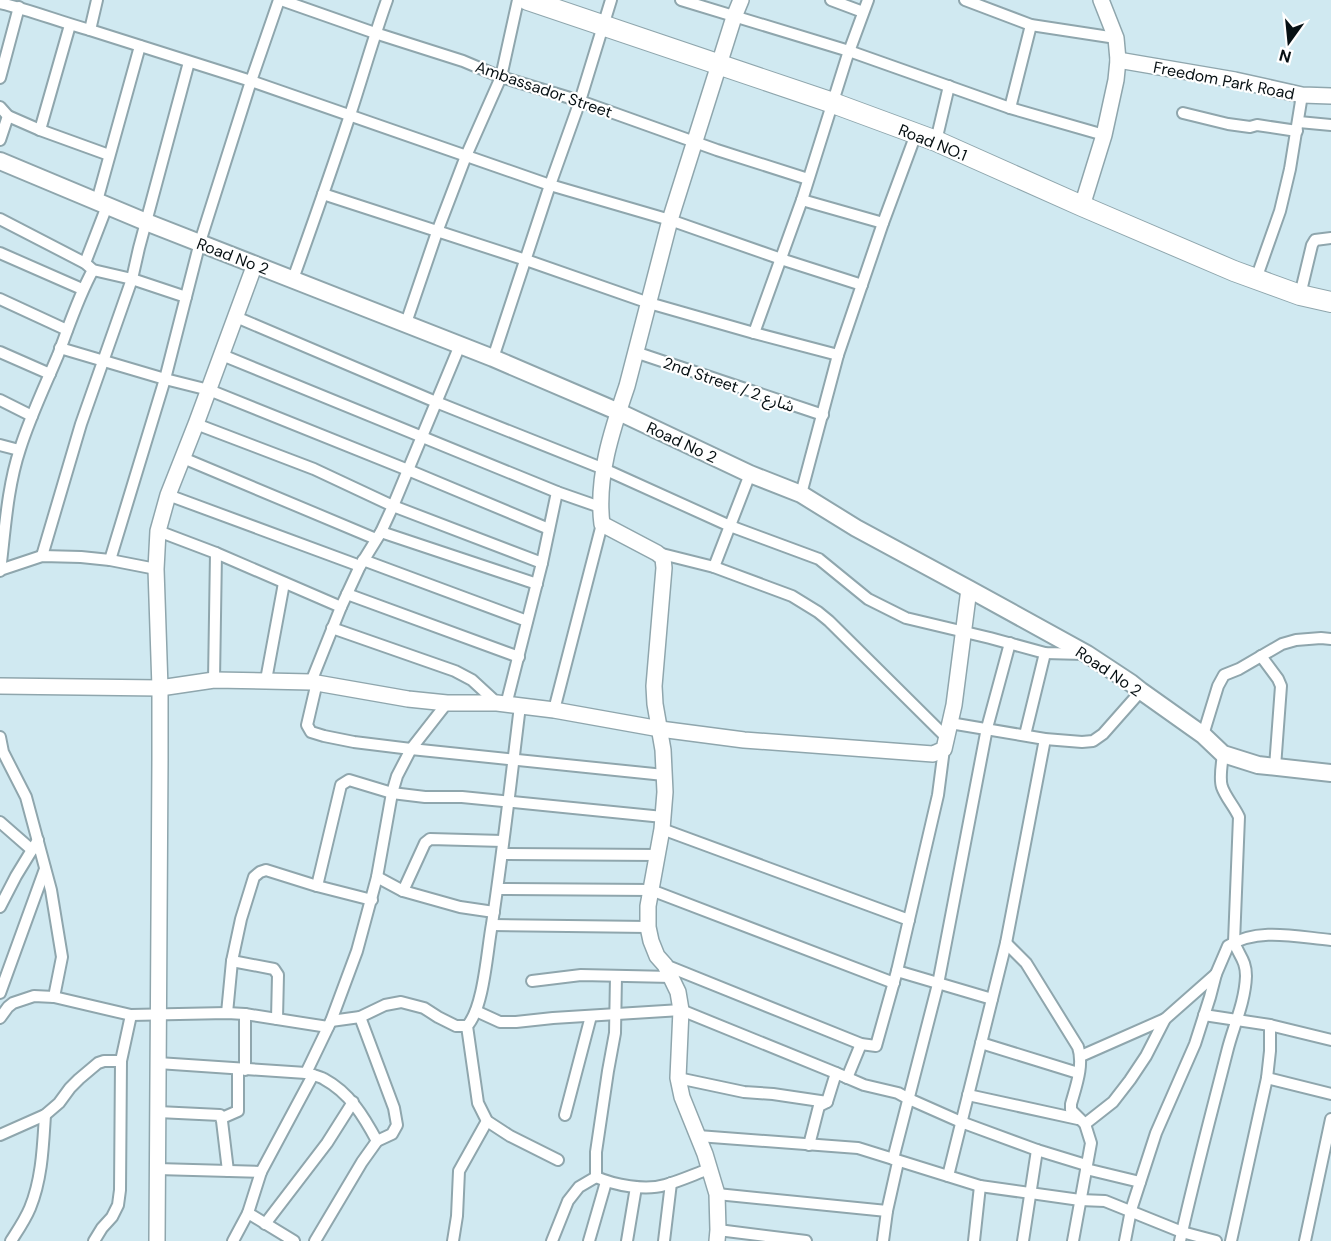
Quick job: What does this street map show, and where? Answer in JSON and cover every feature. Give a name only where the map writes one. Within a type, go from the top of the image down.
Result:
[{"type":"highway","name":"Road NO.1","points":[[528,0],[833,103],[936,141],[1082,207],[1234,271],[1300,294],[1331,302]]},
{"type":"main road","name":"Road No 2","points":[[0,160],[146,222],[493,358],[618,412],[750,474],[801,494],[856,528],[1087,654],[1203,735],[1223,754],[1258,765],[1331,773]]},
{"type":"street","points":[[90,30],[97,0]]},
{"type":"street","points":[[110,560],[165,379],[200,243],[251,81],[280,0]]},
{"type":"street","name":"Ambassador Street","points":[[280,0],[463,61],[501,77],[580,101],[694,142],[808,179]]},
{"type":"street","points":[[293,279],[350,116],[387,0]]},
{"type":"street","points":[[406,323],[466,156],[501,77],[518,0]]},
{"type":"street","points":[[493,358],[580,101],[611,0]]},
{"type":"street","points":[[681,0],[849,51],[1010,108],[1104,135]]},
{"type":"street","points":[[554,710],[602,524],[600,507],[603,469],[618,412],[627,386],[670,220],[741,0]]},
{"type":"street","points":[[831,0],[863,12]]},
{"type":"street","points":[[754,333],[802,200],[849,51],[868,0]]},
{"type":"street","points":[[965,0],[1031,25],[1116,38]]},
{"type":"street","points":[[1082,207],[1104,135],[1118,60],[1116,38],[1101,0]]},
{"type":"street","points":[[0,3],[19,7],[251,81],[550,185],[670,220],[862,285]]},
{"type":"street","points":[[0,78],[19,7]]},
{"type":"street","points":[[40,130],[70,25]]},
{"type":"street","points":[[1010,108],[1031,25]]},
{"type":"street","points":[[140,46],[110,155],[89,267],[67,330],[5,486],[0,570],[42,556],[110,560],[156,569]]},
{"type":"street","name":"Freedom Park Road","points":[[1118,60],[1234,80],[1302,95],[1331,96]]},
{"type":"street","points":[[42,556],[81,424],[132,279],[189,62]]},
{"type":"street","points":[[936,141],[949,86]]},
{"type":"street","points":[[1256,279],[1280,211],[1290,169],[1302,95]]},
{"type":"street","points":[[0,107],[8,116],[40,130],[110,155]]},
{"type":"street","points":[[1183,113],[1250,127],[1257,125],[1331,125]]},
{"type":"street","points":[[0,140],[8,116]]},
{"type":"street","points":[[801,494],[838,355],[916,134]]},
{"type":"street","points":[[323,195],[526,260],[649,303],[838,355]]},
{"type":"street","points":[[802,200],[883,223]]},
{"type":"street","points":[[0,219],[89,267],[186,297]]},
{"type":"street","points":[[1300,294],[1312,245],[1315,240],[1331,238]]},
{"type":"street","points":[[0,253],[82,289]]},
{"type":"street","points":[[157,1241],[160,688],[156,569],[158,531],[168,495],[255,264]]},
{"type":"street","points":[[0,299],[67,330]]},
{"type":"street","points":[[236,317],[436,402],[603,469],[730,526],[819,559],[868,599],[906,618],[1045,653],[1087,654]]},
{"type":"street","points":[[460,345],[393,506],[361,563],[332,628],[314,682],[308,728],[310,732],[354,742],[664,775]]},
{"type":"street","points":[[60,348],[209,390],[549,529]]},
{"type":"street","points":[[0,352],[50,374]]},
{"type":"street","name":"2nd Street / شارع 2","points":[[635,352],[823,415]]},
{"type":"street","points":[[222,355],[557,492],[600,507]]},
{"type":"street","points":[[0,400],[32,416]]},
{"type":"street","points":[[196,424],[314,469],[393,506],[542,563]]},
{"type":"street","points":[[0,445],[19,450]]},
{"type":"street","points":[[183,458],[378,535],[537,584]]},
{"type":"street","points":[[714,567],[750,474]]},
{"type":"street","points":[[0,1018],[4,1003],[34,996],[54,997],[130,1014],[227,1013],[329,1024],[360,1017],[385,1005],[401,1002],[424,1008],[456,1026],[467,1026],[476,1011],[485,972],[498,889],[513,760],[508,704],[557,492]]},
{"type":"street","points":[[168,495],[527,621]]},
{"type":"street","points":[[602,524],[663,558],[654,686],[664,775],[663,823],[648,906],[648,927],[657,956],[669,971],[678,992],[681,1010],[678,1078],[682,1097],[698,1136],[717,1194],[717,1235],[806,1241]]},
{"type":"street","points":[[158,531],[216,553],[341,607]]},
{"type":"street","points":[[214,681],[216,553]]},
{"type":"street","points":[[657,553],[714,567],[792,596],[818,612],[946,744]]},
{"type":"street","points":[[266,680],[284,583]]},
{"type":"street","points":[[532,981],[581,975],[616,976],[669,971],[861,1044],[876,1046],[896,977],[938,795],[969,589]]},
{"type":"street","points":[[347,594],[519,657]]},
{"type":"street","points":[[332,628],[455,671],[508,704]]},
{"type":"street","points":[[1203,735],[1218,686],[1224,675],[1282,644],[1296,640],[1331,639]]},
{"type":"street","points":[[884,1241],[896,1161],[938,984],[987,728],[1010,643]]},
{"type":"street","points":[[1025,735],[1045,653]]},
{"type":"street","points":[[1261,656],[1281,686],[1275,767]]},
{"type":"street","points":[[0,686],[160,688],[214,681],[314,682],[408,699],[447,703],[508,704],[554,710],[660,729],[744,740],[933,754],[946,744]]},
{"type":"street","points":[[950,723],[1045,739],[1093,741],[1103,734],[1141,691]]},
{"type":"street","points":[[233,1241],[248,1213],[261,1173],[310,1074],[357,951],[372,900],[397,776],[411,749],[447,703]]},
{"type":"street","points":[[0,737],[3,752],[26,797],[51,890],[62,948],[62,964],[54,997]]},
{"type":"street","points":[[948,1176],[1006,942],[1045,739]]},
{"type":"street","points":[[1181,1237],[1228,1048],[1243,1002],[1246,976],[1245,961],[1234,942],[1239,817],[1221,785],[1223,754]]},
{"type":"street","points":[[317,886],[341,785],[349,780],[392,793],[508,802],[663,823],[909,920]]},
{"type":"street","points":[[1,826],[32,850]]},
{"type":"street","points":[[403,891],[425,843],[430,839],[503,841]]},
{"type":"street","points":[[0,907],[38,840]]},
{"type":"street","points":[[502,854],[658,855]]},
{"type":"street","points":[[0,993],[45,868]]},
{"type":"street","points":[[227,1013],[232,961],[254,878],[260,872],[266,870],[372,900]]},
{"type":"street","points":[[377,877],[403,891],[460,907],[494,912]]},
{"type":"street","points":[[498,889],[651,890],[896,977],[938,984],[992,999]]},
{"type":"street","points":[[492,925],[648,927]]},
{"type":"street","points":[[1125,1241],[1131,1210],[1155,1133],[1187,1065],[1216,974],[1227,948],[1234,942],[1263,934],[1331,940]]},
{"type":"street","points":[[1006,942],[1026,963],[1078,1047],[1081,1056],[1071,1110],[1082,1122],[1091,1143],[1074,1241]]},
{"type":"street","points":[[232,961],[274,969],[278,975],[277,1019]]},
{"type":"street","points":[[1081,1056],[1165,1019],[1216,974]]},
{"type":"street","points":[[589,1241],[601,1180],[597,1152],[615,1033],[616,976]]},
{"type":"street","points":[[476,1011],[500,1022],[516,1022],[681,1010],[864,1085],[898,1093],[961,1122],[1086,1167],[1140,1182]]},
{"type":"street","points":[[94,1241],[112,1217],[118,1204],[121,1061],[130,1014]]},
{"type":"street","points":[[222,1118],[236,1113],[239,1109],[245,1014]]},
{"type":"street","points":[[1204,1015],[1270,1025],[1331,1040]]},
{"type":"street","points":[[565,1115],[591,1016]]},
{"type":"street","points":[[315,1241],[362,1161],[377,1141],[392,1134],[397,1125],[394,1108],[360,1017]]},
{"type":"street","points":[[968,1095],[1082,1122],[1113,1102],[1146,1056],[1165,1019]]},
{"type":"street","points":[[1231,1241],[1268,1078],[1270,1025]]},
{"type":"street","points":[[467,1026],[478,1103],[487,1121],[510,1136],[558,1160]]},
{"type":"street","points":[[981,1043],[1078,1073]]},
{"type":"street","points":[[847,1078],[861,1044]]},
{"type":"street","points":[[0,1135],[45,1115],[59,1104],[79,1078],[98,1063],[121,1061]]},
{"type":"street","points":[[158,1063],[310,1074],[323,1078],[353,1102],[377,1141]]},
{"type":"street","points":[[809,1145],[819,1106],[827,1102],[836,1073]]},
{"type":"street","points":[[678,1078],[744,1092],[827,1102]]},
{"type":"street","points":[[1268,1078],[1331,1094]]},
{"type":"street","points":[[266,1224],[327,1143],[353,1102]]},
{"type":"street","points":[[158,1112],[216,1114],[222,1118],[228,1171]]},
{"type":"street","points":[[11,1241],[35,1194],[43,1152],[45,1115]]},
{"type":"street","points":[[453,1241],[457,1216],[459,1171],[487,1121]]},
{"type":"street","points":[[1305,1241],[1330,1126]]},
{"type":"street","points":[[698,1136],[858,1148],[980,1186],[1080,1200],[1105,1201],[1131,1210],[1181,1237],[1216,1241]]},
{"type":"street","points":[[1023,1241],[1037,1150]]},
{"type":"street","points":[[157,1169],[261,1173]]},
{"type":"street","points":[[552,1241],[568,1201],[579,1187],[601,1180],[636,1187],[663,1186],[709,1169]]},
{"type":"street","points":[[664,1241],[671,1183]]},
{"type":"street","points":[[974,1241],[980,1186]]},
{"type":"street","points":[[627,1241],[636,1187]]},
{"type":"street","points":[[717,1194],[887,1211]]},
{"type":"street","points":[[248,1213],[294,1241]]}]
